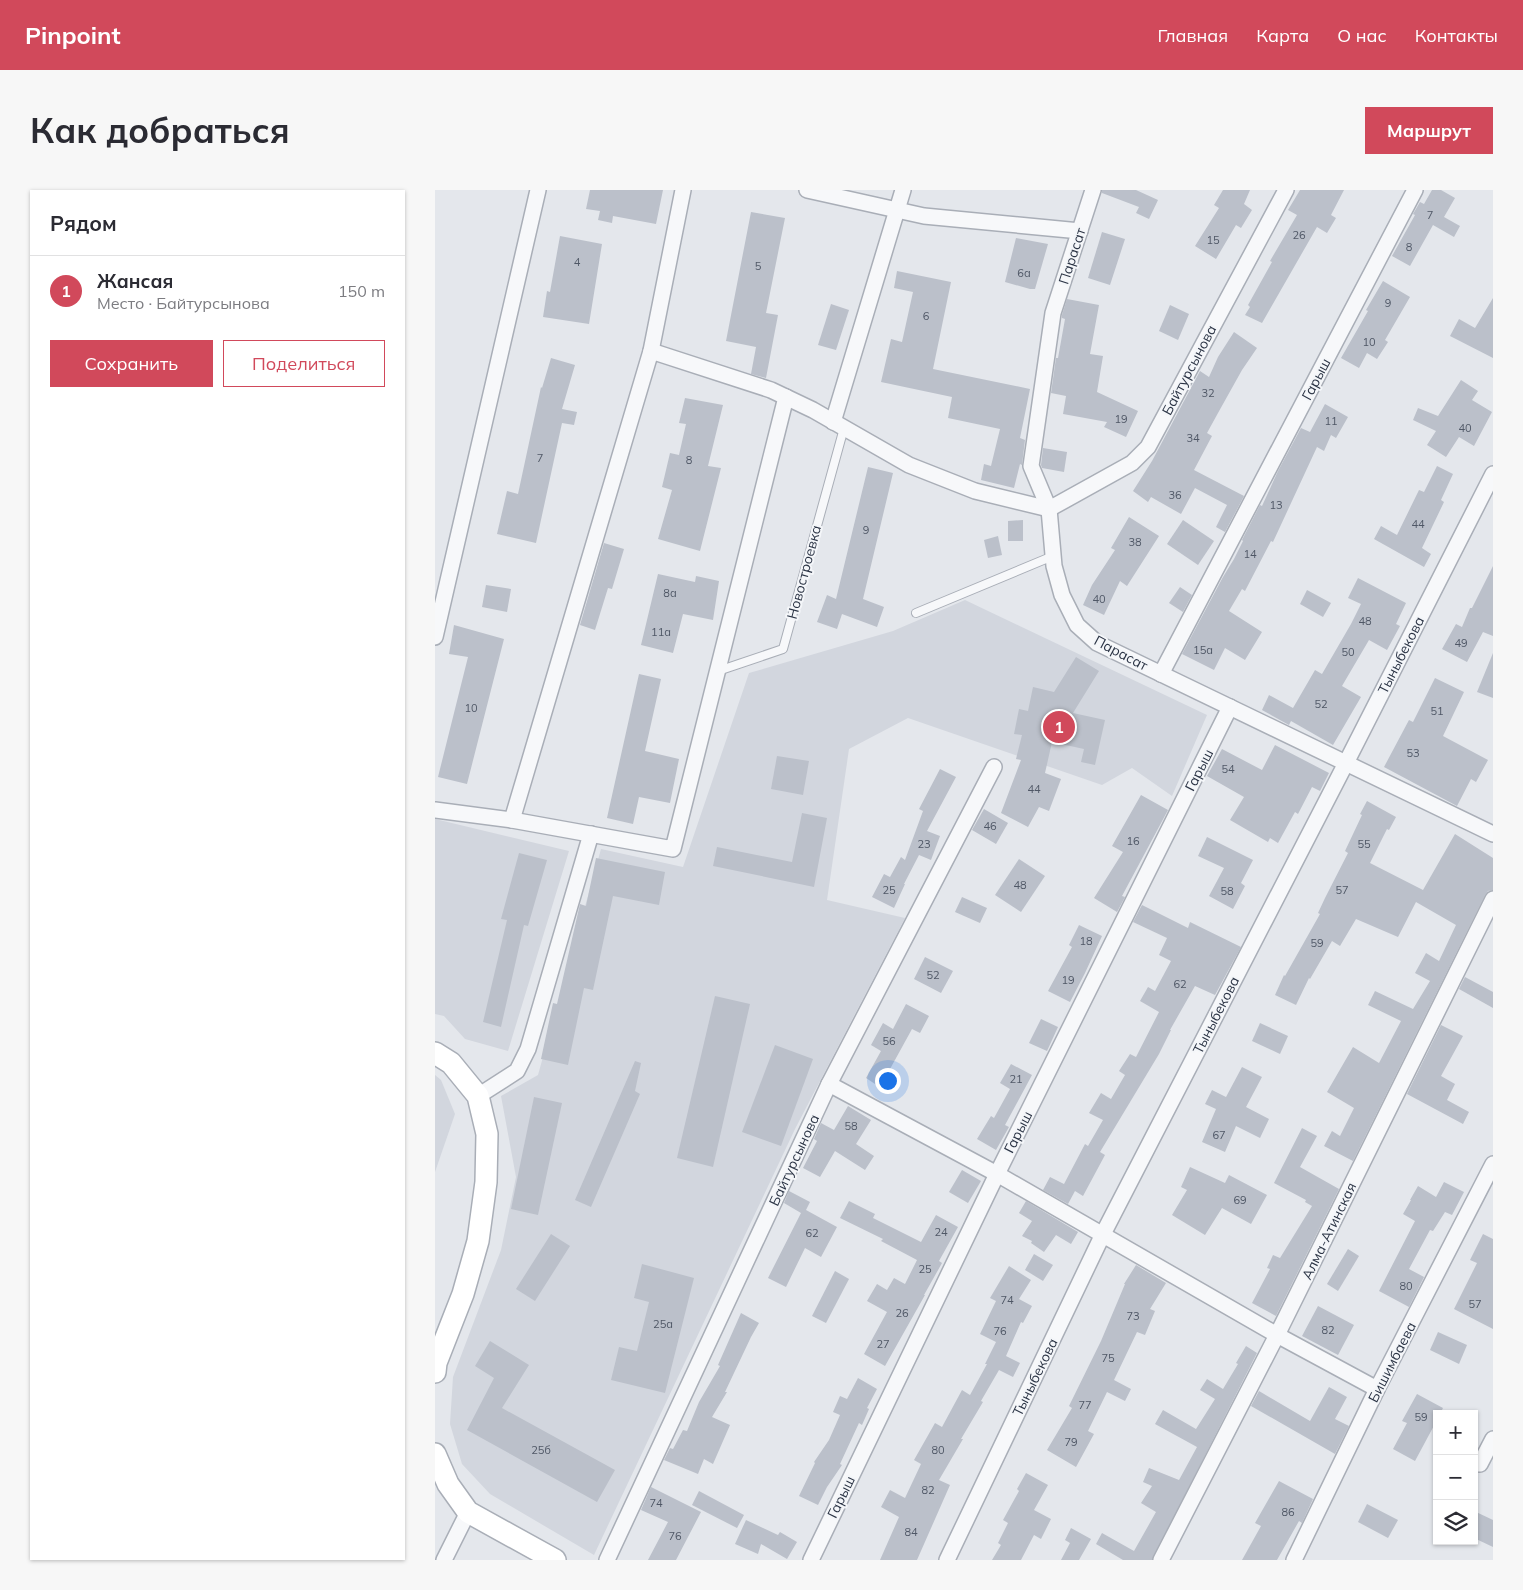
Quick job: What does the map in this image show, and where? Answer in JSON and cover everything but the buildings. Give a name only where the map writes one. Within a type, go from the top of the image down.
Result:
[{"type":"main road","points":[[435,1053],[451,1063],[478,1096],[487,1134],[486,1182],[478,1241],[463,1294],[435,1372]]},
{"type":"main road","points":[[435,1454],[448,1484],[468,1512],[555,1560]]},
{"type":"street","points":[[435,638],[538,190]]},
{"type":"street","points":[[512,820],[651,351],[683,190]]},
{"type":"street","points":[[807,190],[924,216],[1080,231]]},
{"type":"street","name":"Новостроевка","points":[[839,425],[903,190]]},
{"type":"street","name":"Парасат","points":[[1093,190],[1053,313],[1031,466],[1049,509],[1054,566],[1062,595],[1077,625],[1097,643],[1493,834]]},
{"type":"street","name":"Байтурсынова","points":[[1049,509],[1132,462],[1148,447],[1286,190]]},
{"type":"street","name":"Гарыш","points":[[1161,674],[1415,190]]},
{"type":"street","points":[[651,351],[771,390],[787,397],[909,465],[975,491],[1049,509]]},
{"type":"street","points":[[435,810],[512,820],[673,849],[787,397]]},
{"type":"street","name":"Тыныбекова","points":[[947,1560],[1103,1234],[1493,474]]},
{"type":"street","name":"Гарыш","points":[[811,1560],[997,1174],[1231,707]]},
{"type":"street","name":"Байтурсынова","points":[[607,1560],[829,1084],[994,767]]},
{"type":"street","points":[[478,1096],[517,1071],[528,1048],[591,834]]},
{"type":"street","name":"Алма-Атинская","points":[[1161,1560],[1277,1335],[1493,899]]},
{"type":"street","points":[[829,1084],[997,1174],[1277,1335],[1377,1389]]},
{"type":"street","name":"Бишимбаева","points":[[1293,1560],[1377,1389],[1493,1164]]},
{"type":"street","points":[[1480,1464],[1493,1439]]},
{"type":"street","points":[[445,1560],[468,1512]]},
{"type":"lane","name":"Новостроевка","points":[[718,671],[783,649],[839,425]]},
{"type":"lane","points":[[916,613],[1053,556]]},
{"type":"shaded area","points":[[965,600],[1207,715],[1172,796],[1132,768],[1102,785],[908,718],[849,749],[827,900],[905,918],[795,1129],[594,1555],[490,1494],[462,1464],[450,1424],[453,1377],[501,1250],[516,1177],[501,1096],[538,1075],[601,849],[683,867],[749,673],[893,631]]},
{"type":"shaded area","points":[[435,819],[569,851],[508,1051],[465,1039],[444,1016],[435,1014]]},
{"type":"shaded area","points":[[435,1075],[441,1080],[455,1114],[435,1172]]},
{"type":"place","name":"Жансая","points":[[1059,727]]}]
